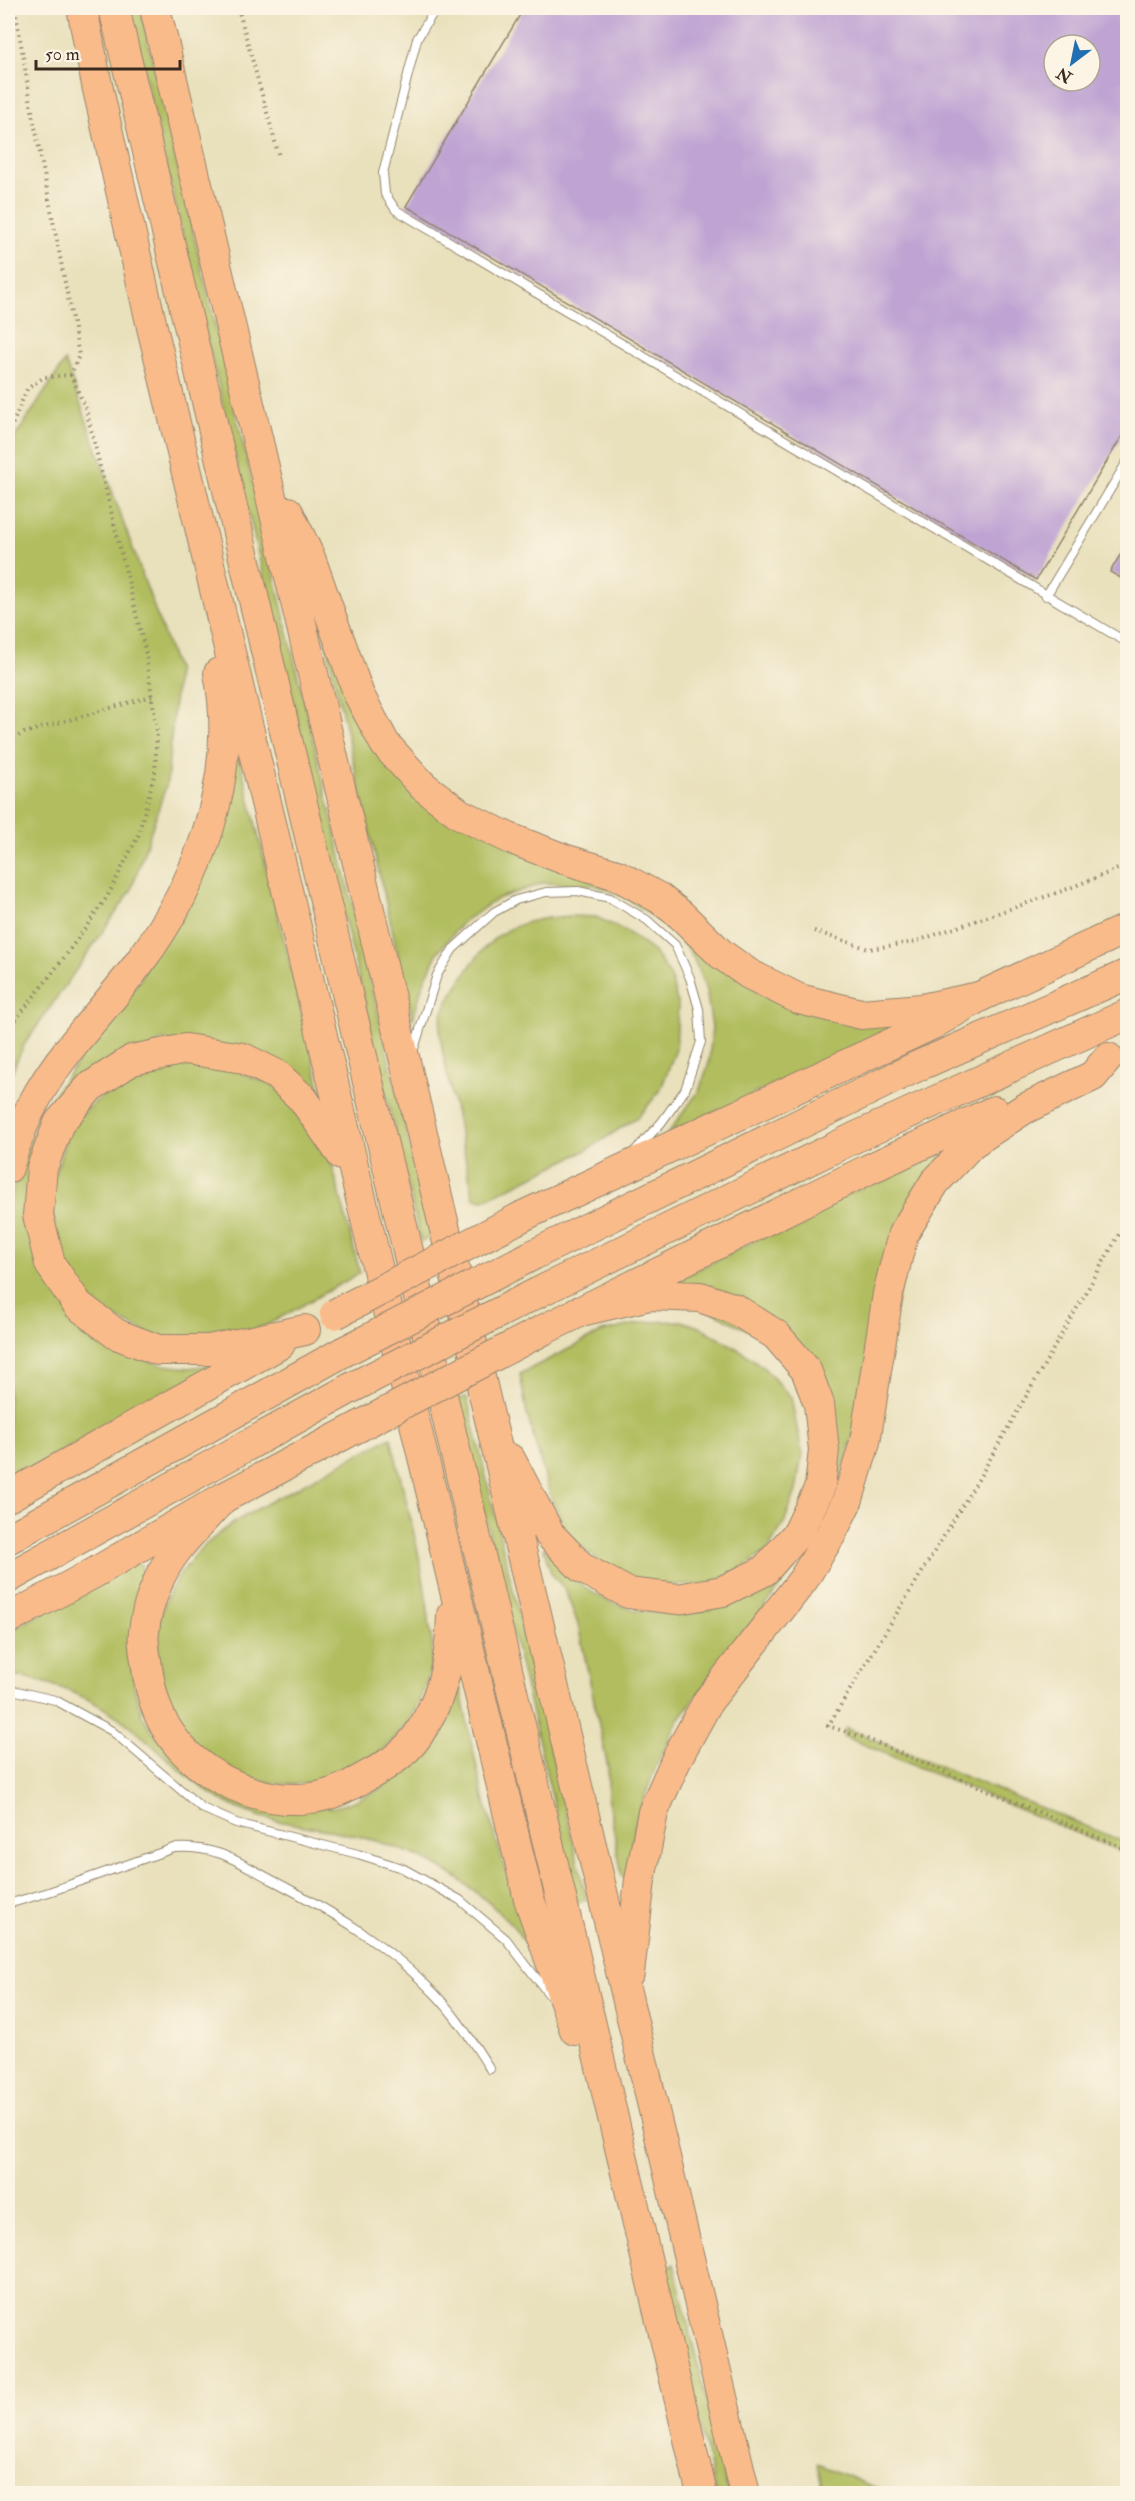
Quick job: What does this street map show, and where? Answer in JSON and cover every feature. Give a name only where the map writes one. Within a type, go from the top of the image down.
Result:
[{"type":"highway","points":[[82,8],[96,85],[128,223],[529,1899],[571,2022],[610,2109]]},
{"type":"highway","points":[[114,8],[702,2493]]},
{"type":"highway","points":[[155,8],[745,2493]]},
{"type":"highway","points":[[261,451],[310,558],[359,695],[385,744],[423,786],[460,814],[509,838],[564,859],[616,875],[659,898],[681,915],[721,954],[749,974],[799,999],[861,1014],[922,1009],[979,997]]},
{"type":"highway","points":[[8,1168],[39,1093],[85,1029],[140,962],[184,892],[209,829],[225,750],[223,693],[212,636],[222,613]]},
{"type":"highway","points":[[8,1497],[305,1330],[525,1215],[933,1024],[979,997],[1128,928]]},
{"type":"highway","points":[[8,1539],[343,1352],[533,1254],[918,1066],[1128,974]]},
{"type":"highway","points":[[8,1578],[351,1389],[539,1292],[856,1137],[1128,1014]]},
{"type":"highway","points":[[305,1330],[209,1350],[158,1350],[116,1334],[78,1305],[50,1264],[38,1215],[42,1168],[59,1123],[90,1087],[132,1060],[186,1049],[243,1058],[277,1076],[303,1099],[354,1172]]},
{"type":"highway","points":[[8,1619],[94,1573],[223,1498],[577,1312],[867,1170],[1118,1054]]},
{"type":"highway","points":[[626,1991],[640,1880],[653,1812],[678,1755],[708,1701],[804,1580],[848,1499],[865,1442],[888,1294],[903,1234],[935,1182],[972,1143],[1024,1109],[1093,1076],[1118,1054]]},
{"type":"highway","points":[[488,1418],[550,1535],[582,1568],[628,1593],[678,1599],[723,1591],[764,1571],[798,1533],[820,1487],[823,1438],[819,1404],[806,1370],[776,1335],[735,1309],[700,1297],[650,1295],[577,1312]]},
{"type":"highway","points":[[223,1498],[181,1544],[157,1583],[143,1633],[150,1688],[164,1725],[183,1750],[214,1775],[248,1791],[279,1797],[310,1798],[346,1789],[393,1762],[417,1737],[433,1711],[444,1678],[451,1644],[452,1582]]},
{"type":"lane","points":[[436,8],[417,39],[383,173],[385,194],[396,210],[1128,643]]},
{"type":"lane","points":[[1046,596],[1128,460]]},
{"type":"lane","points":[[407,1073],[437,975],[453,949],[471,930],[494,912],[516,900],[546,892],[578,891],[610,898],[647,920],[675,945],[690,978],[699,1009],[700,1042],[685,1090],[661,1123],[615,1172]]},
{"type":"lane","points":[[8,1689],[55,1700],[112,1731],[202,1808],[236,1823],[358,1854],[402,1868],[460,1900],[506,1939],[571,2022]]},
{"type":"lane","points":[[8,1904],[174,1848],[196,1846],[223,1854],[326,1908],[398,1959],[437,1996],[468,2034],[490,2069]]},
{"type":"path","points":[[8,1030],[107,897],[138,836],[155,772],[157,731],[145,650],[86,409],[70,375],[79,355],[34,122],[15,8]]},
{"type":"path","points":[[238,8],[279,156]]},
{"type":"path","points":[[8,435],[27,389],[44,377],[70,375]]},
{"type":"path","points":[[8,742],[24,733],[152,696]]},
{"type":"path","points":[[814,931],[869,950],[914,942],[1062,891],[1128,865]]},
{"type":"path","points":[[1128,1219],[978,1480],[828,1726],[865,1738],[1128,1850]]},
{"type":"green space","points":[[129,8],[140,8],[431,1237],[421,1242]]},
{"type":"green space","points":[[65,361],[177,671],[167,783],[131,891],[24,1045],[8,1080],[8,448]]},
{"type":"green space","points":[[325,639],[402,776],[655,912],[725,970],[914,1021],[668,1133],[699,1091],[709,1063],[712,1027],[706,990],[693,957],[675,933],[625,897],[594,885],[543,883],[497,899],[463,922],[438,952],[422,986],[413,1020]]},
{"type":"green space","points":[[239,756],[324,1103],[163,1039],[36,1146],[68,1314],[92,1336],[123,1354],[164,1365],[189,1368],[216,1364],[8,1482],[8,1208],[18,1171],[39,1121],[58,1088],[140,980],[231,759]]},
{"type":"green space","points":[[570,916],[596,917],[627,932],[654,952],[670,975],[678,1005],[676,1049],[660,1091],[638,1117],[587,1150],[484,1200],[474,1199],[442,1049],[440,1026],[445,1006],[481,952],[504,932],[532,921]]},
{"type":"green space","points":[[200,1057],[275,1086],[320,1139],[333,1168],[360,1273],[269,1324],[229,1339],[167,1342],[97,1309],[58,1253],[50,1191],[70,1125],[128,1073]]},
{"type":"green space","points":[[940,1148],[942,1153],[833,1500],[808,1550],[679,1719],[656,1766],[636,1821],[628,1877],[622,1877],[608,1797],[608,1768],[578,1624],[565,1590],[551,1573],[543,1547],[570,1575],[593,1593],[622,1606],[653,1613],[685,1613],[723,1606],[737,1601],[764,1584],[815,1525],[810,1363],[664,1286]]},
{"type":"green space","points":[[682,1321],[702,1328],[743,1352],[763,1367],[791,1397],[802,1454],[796,1491],[784,1523],[767,1551],[733,1574],[702,1586],[650,1584],[631,1579],[599,1562],[569,1535],[551,1498],[527,1414],[520,1374],[602,1332],[646,1322]]},
{"type":"green space","points":[[467,1397],[587,1900],[577,1902],[457,1399]]},
{"type":"green space","points":[[391,1437],[413,1528],[432,1645],[432,1659],[418,1703],[394,1738],[363,1764],[326,1780],[287,1784],[248,1777],[210,1757],[175,1719],[162,1678],[157,1647],[164,1604],[170,1590],[188,1564],[199,1551],[225,1529],[254,1510]]},
{"type":"green space","points":[[135,1562],[142,1566],[143,1574],[131,1656],[135,1690],[143,1717],[171,1756],[331,1808],[374,1792],[410,1765],[433,1735],[455,1691],[460,1688],[482,1792],[513,1895],[532,1942],[532,1951],[513,1926],[490,1904],[453,1875],[425,1859],[370,1839],[270,1819],[241,1810],[201,1786],[131,1727],[103,1708],[57,1687],[8,1674],[8,1632]]},
{"type":"green space","points":[[846,1728],[1127,1843],[1127,1854],[843,1736]]},
{"type":"green space","points":[[674,2264],[728,2493],[716,2493],[662,2267]]},
{"type":"green space","points":[[817,2464],[889,2493],[824,2493]]},
{"type":"building","points":[[524,8],[1128,8],[1128,426],[1036,580],[406,206]]},
{"type":"building","points":[[1128,542],[1128,582],[1110,572]]}]
